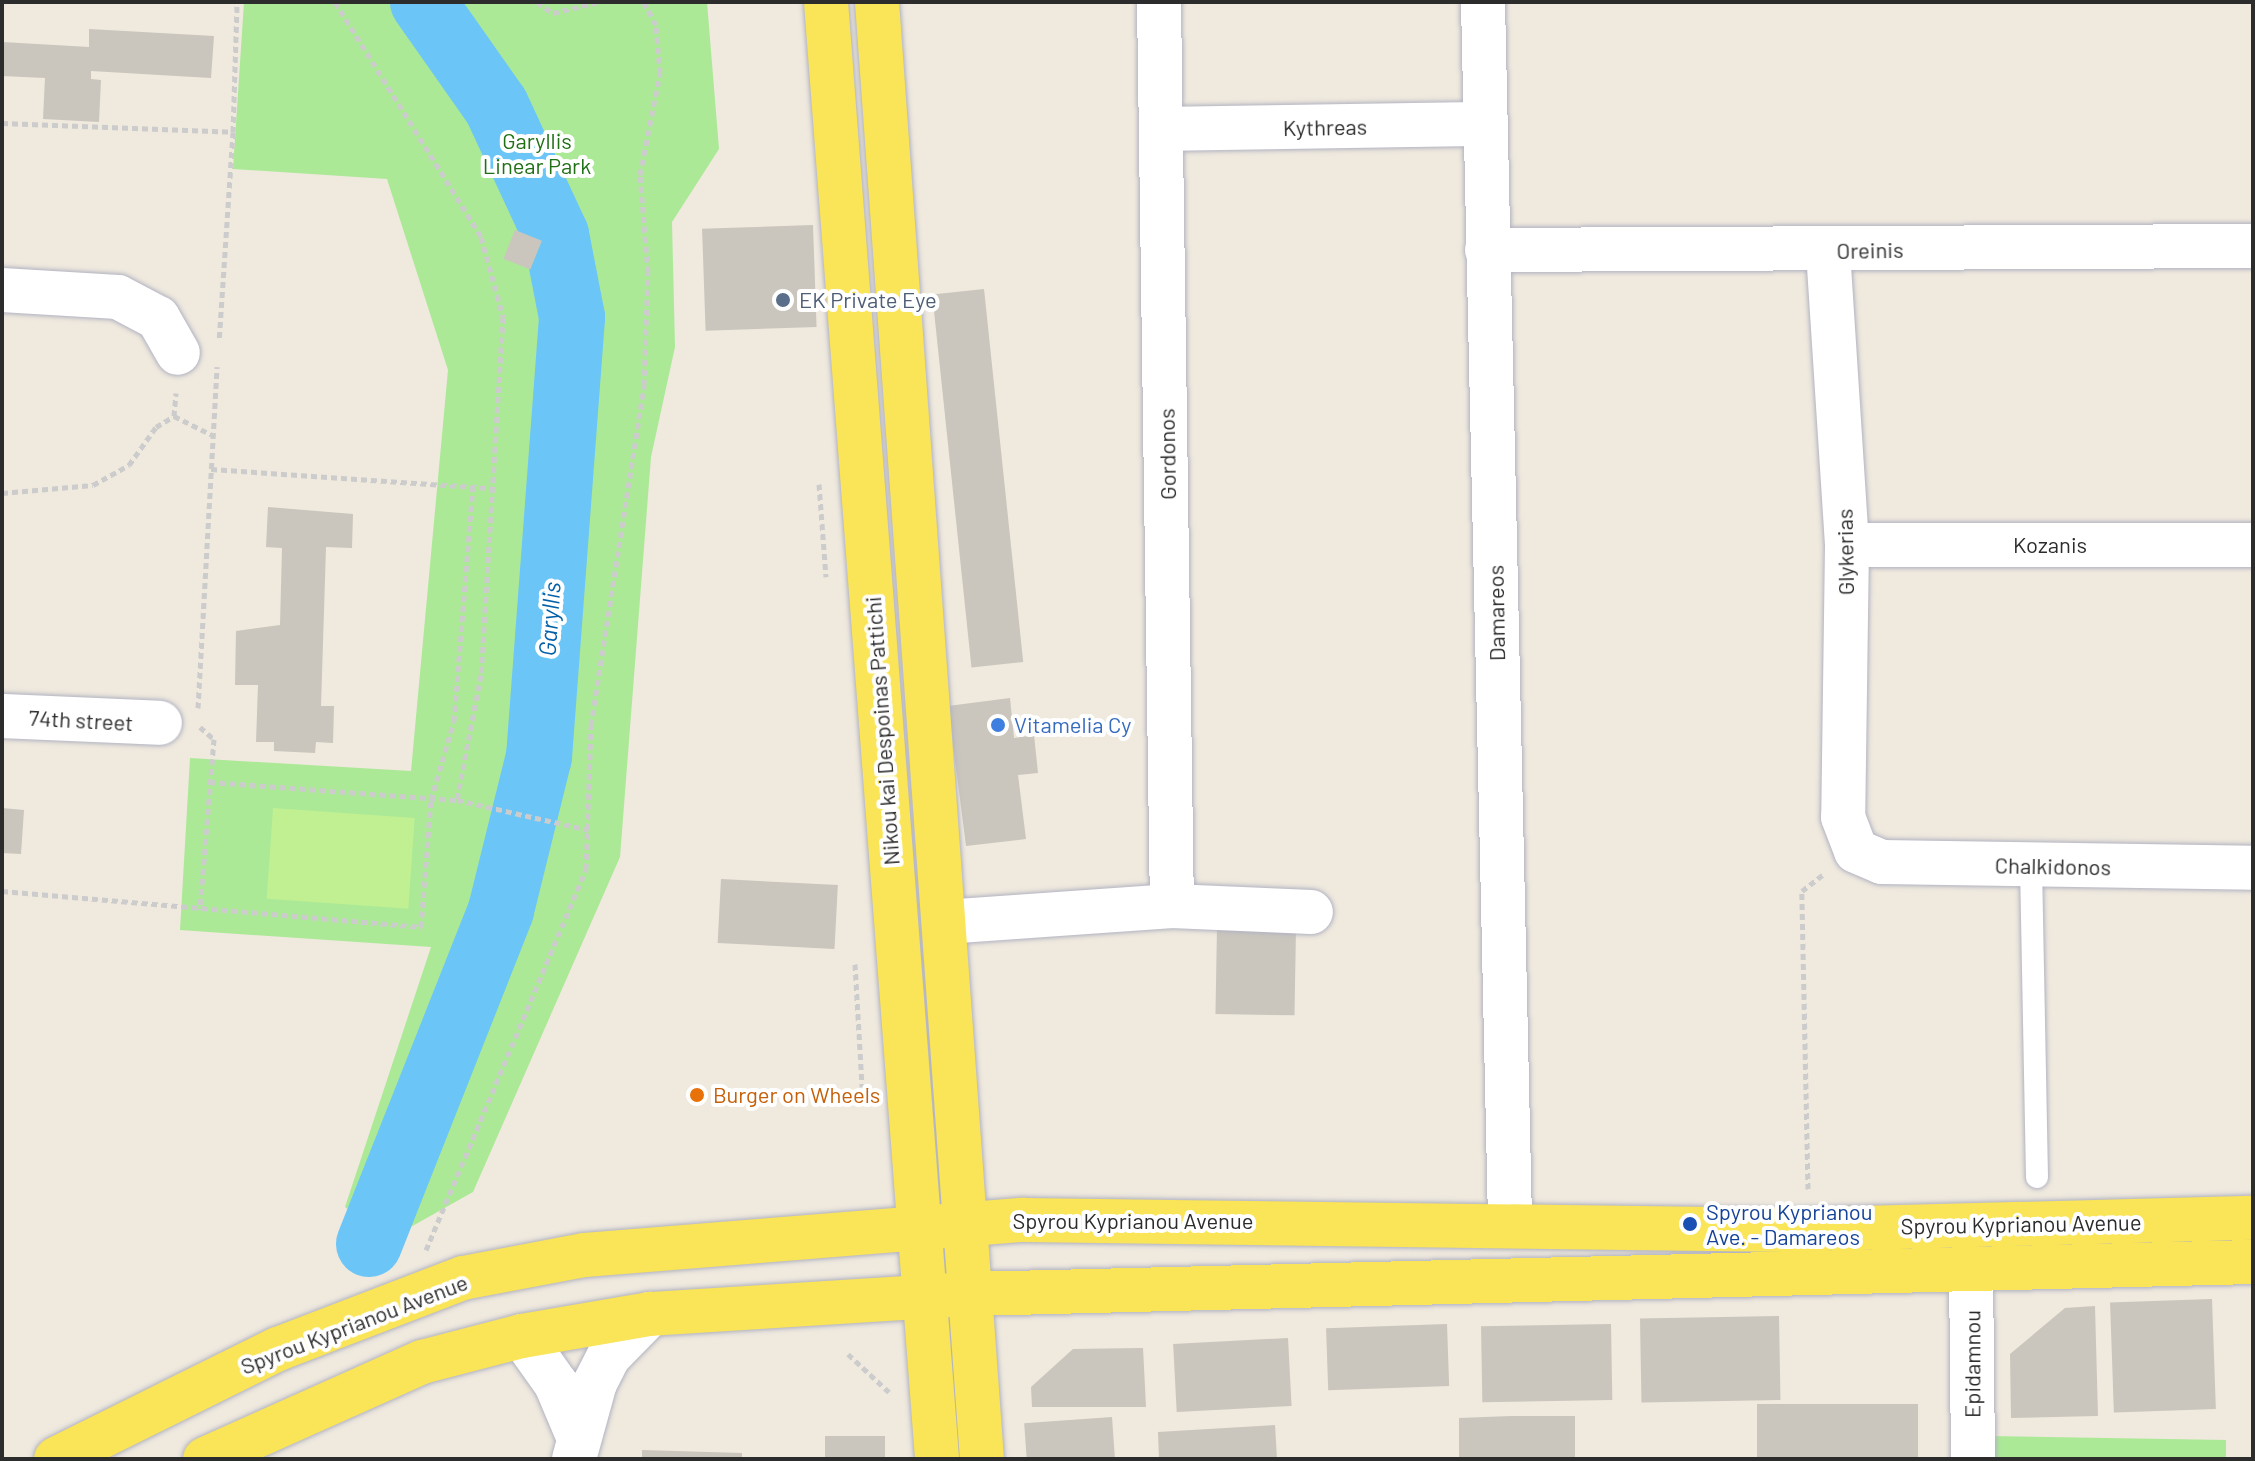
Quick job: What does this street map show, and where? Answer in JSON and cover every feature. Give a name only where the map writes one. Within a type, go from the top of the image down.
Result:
[{"type":"main road","name":"Nikou kai Despoinas Pattichi","points":[[826,2],[922,1295],[937,1459]]},
{"type":"main road","name":"Nikou kai Despoinas Pattichi","points":[[877,2],[982,1459]]},
{"type":"main road","name":"Spyrou Kyprianou Avenue","points":[[56,1459],[278,1349],[463,1278],[585,1255],[966,1222],[1510,1224],[1787,1230],[2253,1218]]},
{"type":"main road","name":"Spyrou Kyprianou Avenue","points":[[205,1459],[422,1362],[522,1336],[650,1314],[922,1295],[2253,1262]]},
{"type":"street","name":"Gordonos","points":[[1159,2],[1164,129],[1172,906]]},
{"type":"street","name":"Damareos","points":[[1483,2],[1510,1224]]},
{"type":"street","name":"Kythreas","points":[[1164,129],[1486,124]]},
{"type":"street","name":"Oreinis","points":[[1487,250],[1828,251],[2253,246]]},
{"type":"street","name":"Glykerias","points":[[1828,251],[1847,545],[1843,817],[1856,851]]},
{"type":"street","points":[[2,290],[118,297],[158,318],[178,353]]},
{"type":"street","name":"Kozanis","points":[[1847,545],[2253,545]]},
{"type":"street","name":"74th street","points":[[2,716],[179,724]]},
{"type":"street","name":"Chalkidonos","points":[[1856,851],[1882,862],[2253,868]]},
{"type":"street","points":[[944,922],[1172,906],[1311,912]]},
{"type":"street","name":"Epidamnou","points":[[1971,1269],[1973,1459]]},
{"type":"street","points":[[576,1448],[609,1356],[623,1336],[650,1314]]},
{"type":"street","points":[[522,1336],[556,1384],[576,1448]]},
{"type":"lane","points":[[2031,865],[2037,1177]]},
{"type":"path","points":[[200,909],[214,739],[179,724],[211,469],[233,132],[237,2]]},
{"type":"path","points":[[335,2],[481,237],[503,317],[481,675],[457,800]]},
{"type":"path","points":[[537,2],[553,13],[599,2]]},
{"type":"path","points":[[423,1258],[586,869],[591,725],[644,385],[648,272],[640,175],[660,73],[656,25],[649,3]]},
{"type":"path","points":[[2,123],[233,132]]},
{"type":"path","points":[[2,493],[93,485],[129,465],[156,427],[174,416],[213,436]]},
{"type":"path","points":[[211,469],[492,488]]},
{"type":"path","points":[[2,891],[421,927],[431,800],[454,721],[473,486]]},
{"type":"path","points":[[210,782],[457,800],[589,830]]},
{"type":"path","points":[[1809,1202],[1802,891],[1856,851]]},
{"type":"path","points":[[848,1354],[878,1377],[894,1398]]},
{"type":"green space","name":"Garyllis Linear Park","points":[[244,2],[707,2],[719,149],[672,222],[675,347],[651,457],[620,857],[473,1192],[391,1238],[345,1207],[431,947],[180,930],[190,758],[411,771],[448,370],[387,179],[233,169]]},
{"type":"green space","points":[[273,808],[415,818],[408,909],[267,899]]},
{"type":"green space","points":[[1989,1436],[2226,1440],[2226,1459],[1988,1459]]},
{"type":"building","points":[[89,29],[214,36],[211,78],[91,71],[91,79],[101,80],[99,122],[43,119],[45,78],[2,76],[2,42],[89,47]]},
{"type":"building","points":[[813,225],[817,327],[706,331],[702,229]]},
{"type":"building","points":[[515,230],[542,241],[530,270],[503,259]]},
{"type":"building","points":[[984,289],[1023,662],[971,667],[932,294]]},
{"type":"building","points":[[268,507],[353,514],[352,548],[326,547],[321,706],[334,706],[333,743],[316,742],[315,753],[274,751],[274,742],[256,742],[258,685],[235,685],[236,631],[280,625],[282,548],[266,547]]},
{"type":"building","points":[[1010,698],[1014,738],[1034,735],[1038,773],[1018,775],[1026,839],[966,846],[948,706]]},
{"type":"building","points":[[2,808],[24,810],[21,854],[2,853]]},
{"type":"building","points":[[721,879],[838,885],[834,949],[718,943]]},
{"type":"building","points":[[1217,927],[1296,928],[1294,1015],[1215,1014]]},
{"type":"building","points":[[2212,1299],[2216,1409],[2114,1412],[2110,1303]]},
{"type":"building","points":[[2095,1306],[2098,1416],[2011,1418],[2010,1354],[2065,1308]]},
{"type":"building","points":[[1779,1316],[1780,1400],[1641,1402],[1640,1318]]},
{"type":"building","points":[[1447,1324],[1449,1386],[1328,1390],[1326,1328]]},
{"type":"building","points":[[1611,1324],[1612,1400],[1482,1402],[1481,1326]]},
{"type":"building","points":[[1288,1338],[1292,1406],[1177,1412],[1173,1344]]},
{"type":"building","points":[[1143,1348],[1146,1407],[1032,1407],[1031,1387],[1073,1349]]},
{"type":"building","points":[[1757,1404],[1918,1404],[1918,1459],[1757,1459]]},
{"type":"building","points":[[1575,1416],[1575,1459],[1459,1459],[1459,1418]]},
{"type":"building","points":[[1112,1417],[1115,1459],[1027,1459],[1024,1423]]},
{"type":"building","points":[[1275,1425],[1277,1459],[1159,1459],[1158,1432]]},
{"type":"building","points":[[825,1436],[885,1436],[885,1459],[825,1459]]},
{"type":"building","points":[[642,1450],[742,1453],[742,1459],[642,1459]]},
{"type":"waterway","name":"Garyllis","points":[[369,1244],[501,910],[539,757],[572,317],[556,235],[496,106],[423,2]]},
{"type":"place","name":"EK Private Eye","points":[[783,300]]},
{"type":"place","name":"Vitamelia Cy","points":[[998,725]]},
{"type":"place","name":"Burger on Wheels","points":[[697,1095]]},
{"type":"place","name":"Spyrou Kyprianou Ave. - Damareos","points":[[1690,1224]]}]
